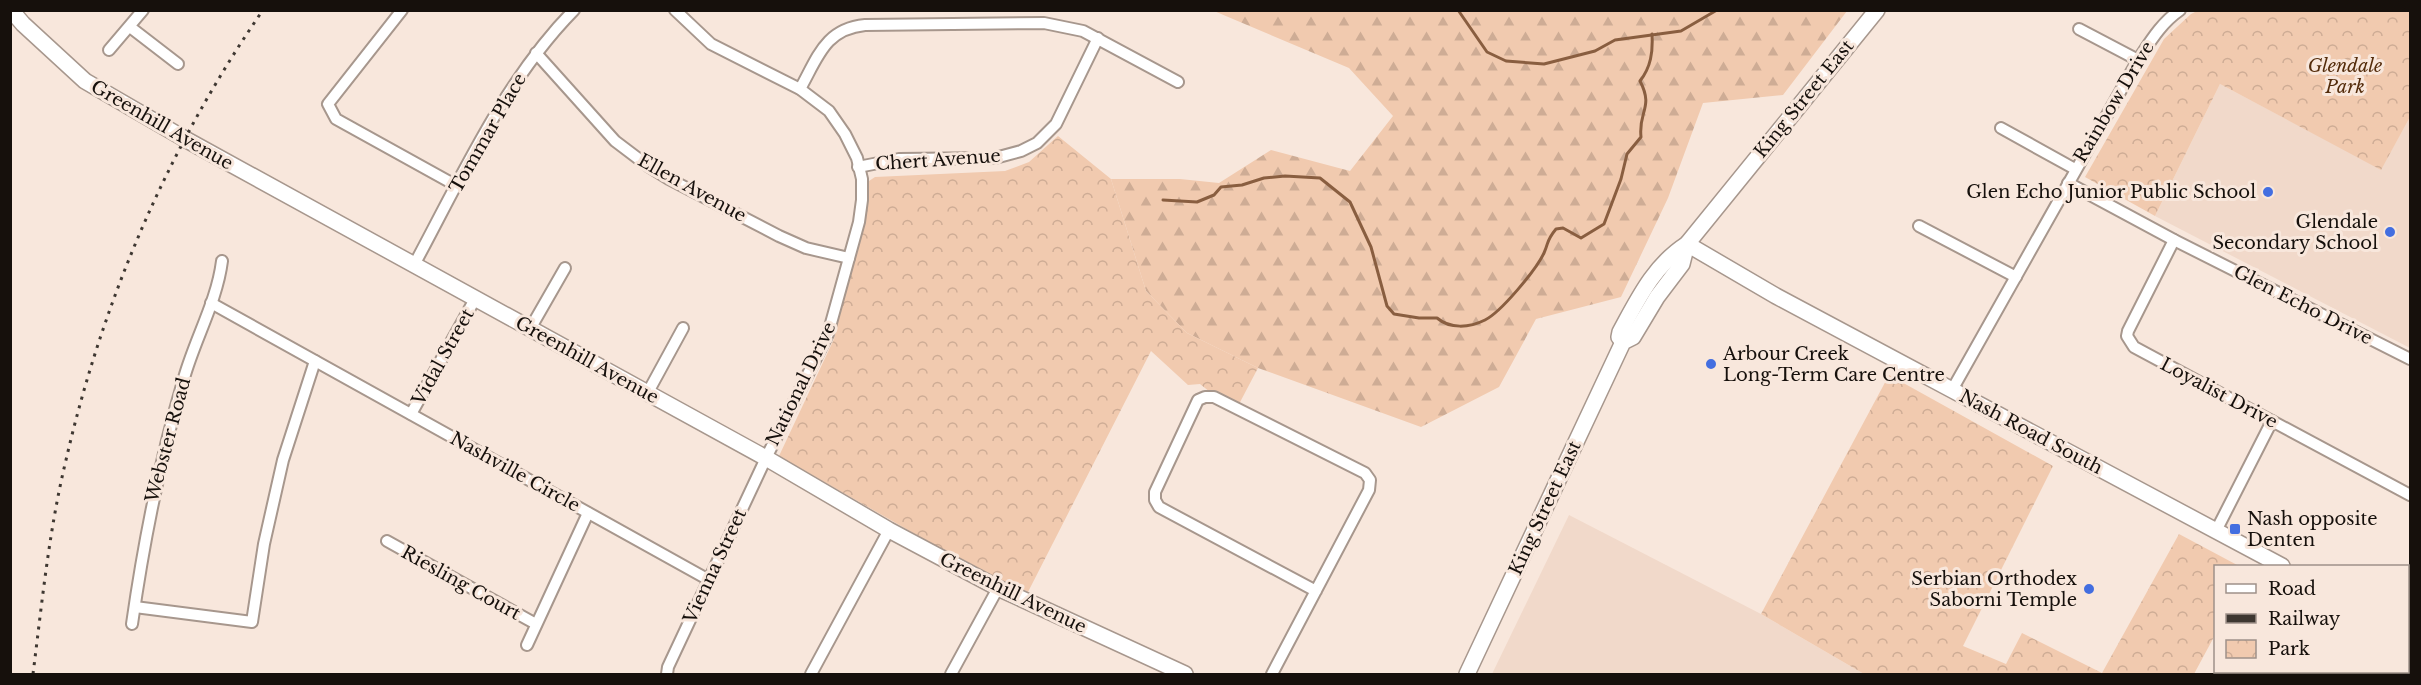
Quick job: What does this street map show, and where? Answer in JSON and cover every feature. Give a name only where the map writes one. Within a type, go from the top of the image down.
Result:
[{"type":"street","name":"Greenhill Avenue","points":[[11,10],[23,24],[86,81],[195,145],[998,588],[1185,675]]},
{"type":"street","points":[[109,50],[142,10]]},
{"type":"street","points":[[402,10],[328,104],[336,118],[456,186]]},
{"type":"street","name":"Tommar Place","points":[[414,265],[517,78],[573,10]]},
{"type":"street","name":"National Drive","points":[[675,10],[711,44],[800,88],[823,105],[835,118],[854,151],[862,179],[859,222],[828,334],[766,458]]},
{"type":"street","name":"King Street East","points":[[1467,675],[1623,342],[1619,337],[1620,332],[1641,291],[1669,255],[1687,244],[1877,10]]},
{"type":"street","name":"Rainbow Drive","points":[[1952,390],[2138,60],[2153,36],[2171,16],[2180,10]]},
{"type":"street","points":[[800,88],[823,46],[834,35],[855,26],[1044,22],[1083,31],[1178,82]]},
{"type":"street","points":[[130,27],[178,64]]},
{"type":"street","points":[[2079,29],[2138,60]]},
{"type":"street","name":"Chert Avenue","points":[[858,167],[899,159],[1005,157],[1021,152],[1037,142],[1056,124],[1098,39]]},
{"type":"street","name":"Ellen Avenue","points":[[536,53],[615,141],[648,166],[779,236],[806,248],[849,258]]},
{"type":"street","points":[[2001,128],[2075,169]]},
{"type":"street","name":"Glen Echo Drive","points":[[2068,183],[2174,240],[2410,359]]},
{"type":"street","points":[[1918,226],[2016,277]]},
{"type":"street","name":"Loyalist Drive","points":[[2174,240],[2127,336],[2134,347],[2410,495]]},
{"type":"street","name":"Nash Road South","points":[[1687,244],[1776,296],[2278,565]]},
{"type":"street","name":"Webster Road","points":[[132,624],[144,539],[162,456],[185,375],[218,283],[222,261]]},
{"type":"street","points":[[530,329],[564,268]]},
{"type":"street","name":"Vidal Street","points":[[411,414],[475,299]]},
{"type":"street","name":"Nashville Circle","points":[[211,303],[588,513],[526,645]]},
{"type":"street","points":[[647,393],[683,328]]},
{"type":"street","points":[[135,607],[252,622],[264,544],[283,460],[315,361]]},
{"type":"street","points":[[1272,675],[1369,490],[1370,480],[1365,472],[1214,397],[1198,400],[1155,492],[1155,500],[1159,507],[1316,591]]},
{"type":"street","points":[[2216,531],[2272,421]]},
{"type":"street","name":"Vienna Street","points":[[667,675],[668,667],[766,458]]},
{"type":"street","points":[[588,513],[709,580]]},
{"type":"street","points":[[811,675],[890,530]]},
{"type":"street","name":"Riesling Court","points":[[387,541],[536,624]]},
{"type":"street","points":[[951,675],[998,588]]},
{"type":"shaded area","name":"Glen Echo Junior Public School","points":[[2220,84],[2381,169],[2410,117],[2410,348],[2155,216]]},
{"type":"shaded area","points":[[1569,515],[1761,614],[1864,674],[1492,674]]},
{"type":"green space","points":[[1214,11],[1847,11],[1783,95],[1703,103],[1668,198],[1621,297],[1536,319],[1499,387],[1421,427],[1258,368],[1187,333],[1146,291],[1111,179],[1180,179],[1219,183],[1271,150],[1350,171],[1393,116],[1349,68]]},
{"type":"green space","name":"Glendale Park","points":[[2197,11],[2410,11],[2410,117],[2381,170],[2220,84],[2155,216],[2085,177],[2164,39]]},
{"type":"green space","points":[[1058,136],[1111,179],[1146,291],[1187,333],[1258,368],[1238,406],[1215,396],[1200,384],[1188,385],[1151,351],[1028,592],[990,577],[779,456],[834,339],[863,210],[863,185],[875,177],[1005,171],[1029,162]]},
{"type":"green space","points":[[1889,375],[2053,466],[1963,646],[2006,664],[2022,633],[2102,673],[2179,534],[2237,565],[2214,565],[2214,637],[2194,674],[1864,674],[1761,614]]},
{"type":"waterway","points":[[1458,10],[1487,52],[1506,61],[1544,64],[1595,51],[1615,40],[1681,31],[1717,10]]},
{"type":"waterway","points":[[1163,200],[1197,202],[1214,195],[1221,187],[1242,185],[1264,178],[1285,176],[1320,178],[1350,202],[1371,247],[1387,306],[1394,314],[1437,318],[1454,326],[1479,323],[1500,309],[1526,280],[1540,260],[1556,229],[1563,228],[1581,238],[1604,224],[1621,179],[1627,154],[1641,137],[1646,97],[1640,81],[1647,70],[1650,59],[1652,34]]},
{"type":"railway","points":[[33,674],[46,567],[60,486],[81,400],[99,341],[143,226],[169,170],[229,62],[263,10]]},
{"type":"place","name":"Glen Echo Junior Public School","points":[[2268,192]]},
{"type":"place","name":"Glendale Secondary School","points":[[2390,232]]},
{"type":"place","name":"Arbour Creek Long-Term Care Centre","points":[[1711,364]]},
{"type":"place","name":"Nash opposite Denten","points":[[2235,529]]},
{"type":"place","name":"Serbian Orthodex Saborni Temple","points":[[2089,589]]}]
